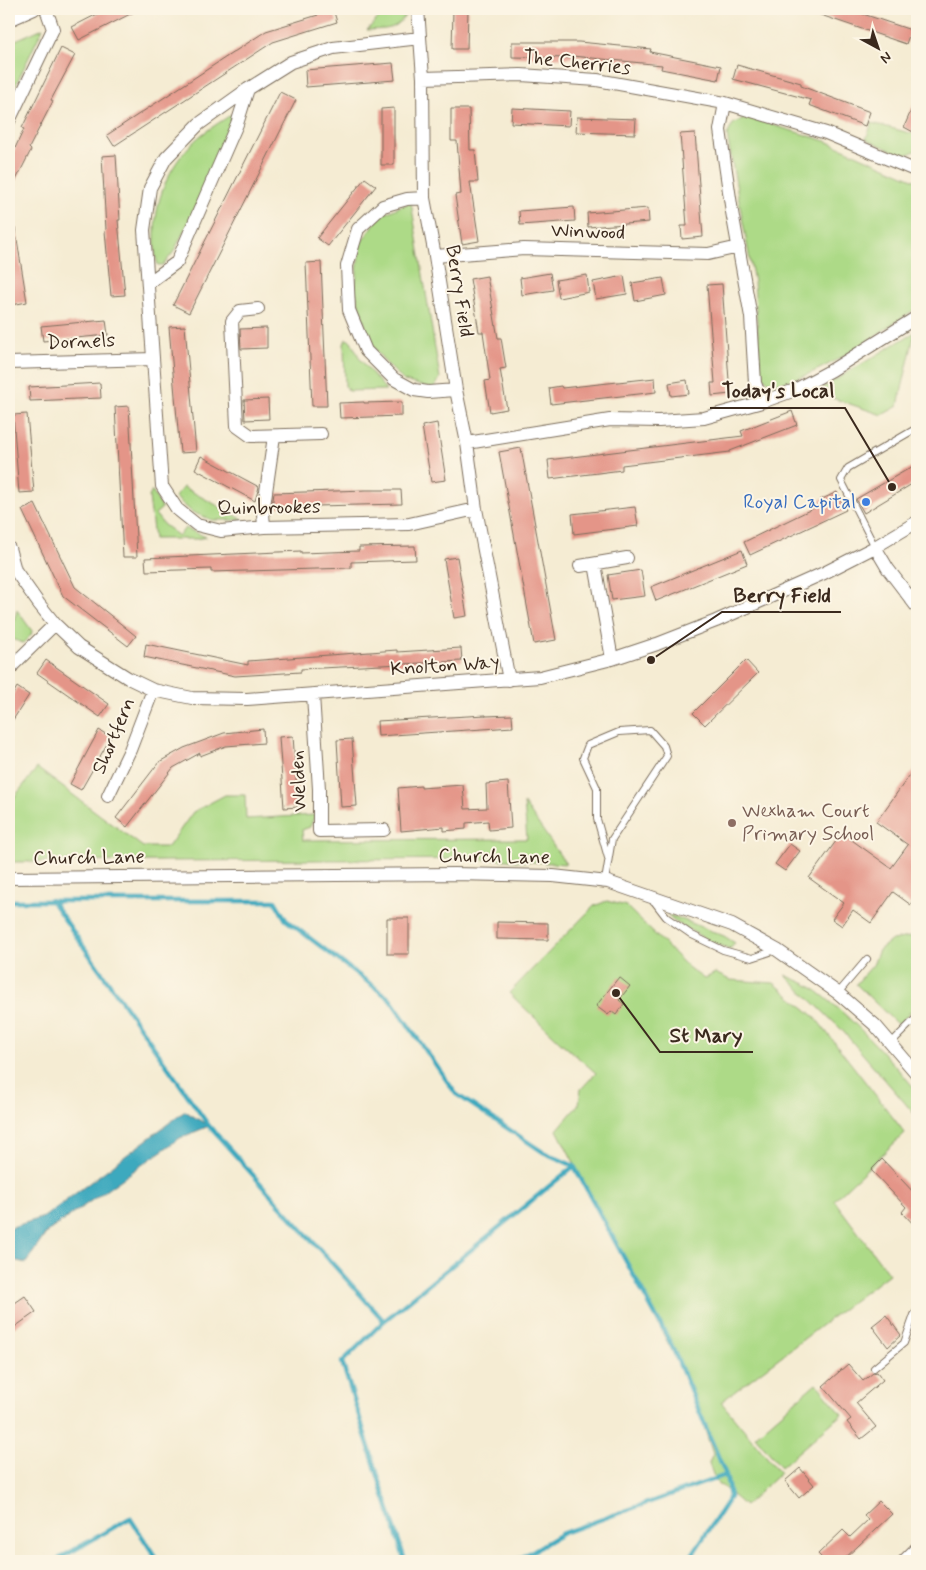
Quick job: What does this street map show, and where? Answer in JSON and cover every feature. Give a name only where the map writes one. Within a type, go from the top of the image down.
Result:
[{"type":"street","points":[[9,20],[34,9]]},
{"type":"street","points":[[9,122],[53,29],[46,9]]},
{"type":"street","name":"Berry Field","points":[[418,9],[423,78],[424,198],[456,390],[467,443],[476,509],[509,680]]},
{"type":"street","name":"Quinbrookes","points":[[420,38],[333,48],[291,62],[248,89],[199,124],[166,158],[150,188],[144,230],[162,486],[177,510],[197,525],[221,531],[264,527],[409,524],[476,509]]},
{"type":"street","name":"The Cherries","points":[[423,78],[521,75],[597,80],[725,102],[826,133],[917,172]]},
{"type":"street","points":[[148,283],[177,262],[237,124],[248,89]]},
{"type":"street","points":[[725,102],[720,130],[732,212],[751,317],[755,383],[762,402]]},
{"type":"street","points":[[424,198],[407,198],[383,206],[358,229],[347,266],[349,310],[366,351],[394,379],[414,390],[428,392],[456,390]]},
{"type":"street","name":"Winwood","points":[[435,256],[524,249],[708,254],[739,247]]},
{"type":"street","points":[[258,310],[240,311],[232,321],[237,426],[251,436],[320,434]]},
{"type":"street","points":[[467,443],[610,420],[660,421],[704,418],[762,402],[795,390],[917,317]]},
{"type":"street","name":"Dornels","points":[[9,363],[153,359]]},
{"type":"street","points":[[264,527],[263,513],[274,436]]},
{"type":"street","name":"Knolton Way","points":[[9,548],[16,570],[55,624],[79,647],[128,678],[153,690],[192,698],[247,699],[540,678],[612,659],[716,621],[824,573],[875,547],[917,522]]},
{"type":"street","points":[[875,547],[888,569],[917,608]]},
{"type":"street","points":[[580,566],[627,558]]},
{"type":"street","points":[[595,564],[612,659]]},
{"type":"street","points":[[9,671],[55,624]]},
{"type":"street","name":"Shortfern","points":[[108,796],[130,750],[153,690]]},
{"type":"street","name":"Welden","points":[[312,695],[320,804],[319,831],[384,830]]},
{"type":"street","name":"Church Lane","points":[[9,878],[454,874],[553,876],[605,881],[732,925],[777,950],[838,993],[875,1025],[917,1074]]},
{"type":"street","points":[[904,1561],[917,1548]]},
{"type":"lane","points":[[875,547],[841,480],[848,468],[917,428]]},
{"type":"lane","points":[[605,881],[612,839],[667,756],[664,746],[650,730],[619,732],[588,745],[583,758],[596,788],[597,819],[608,858]]},
{"type":"lane","points":[[650,896],[666,917],[692,935],[723,950],[752,958],[777,950]]},
{"type":"lane","points":[[838,993],[867,959]]},
{"type":"lane","points":[[891,1043],[917,1017]]},
{"type":"lane","points":[[874,1368],[904,1343],[917,1311]]},
{"type":"green space","points":[[387,9],[405,9],[406,14],[398,24],[390,28],[367,30]]},
{"type":"green space","points":[[43,28],[9,99],[9,43]]},
{"type":"green space","points":[[232,114],[237,119],[237,127],[173,253],[163,265],[158,265],[155,248],[156,217],[167,179],[190,145]]},
{"type":"green space","points":[[746,117],[826,141],[917,181],[917,308],[830,364],[792,380],[773,385],[761,375],[754,282],[727,135],[733,124]]},
{"type":"green space","points":[[872,123],[917,135],[917,150],[904,156],[866,139]]},
{"type":"green space","points":[[411,202],[440,378],[434,389],[404,381],[385,362],[370,342],[355,290],[360,244],[381,215]]},
{"type":"green space","points":[[915,332],[898,406],[882,415],[815,392]]},
{"type":"green space","points":[[346,339],[351,341],[360,359],[386,390],[349,391],[345,386],[344,344]]},
{"type":"green space","points":[[183,487],[244,520],[212,520],[192,512],[175,497]]},
{"type":"green space","points":[[152,491],[162,508],[155,514],[164,525],[179,536],[185,528],[206,537],[197,539],[154,539],[149,497]]},
{"type":"green space","points":[[17,610],[32,631],[31,635],[23,643],[9,638]]},
{"type":"green space","points":[[37,768],[143,847],[168,847],[193,812],[225,795],[245,795],[246,819],[315,815],[310,827],[302,830],[303,840],[527,839],[524,803],[566,864],[491,859],[9,862],[9,804]]},
{"type":"green space","points":[[607,901],[626,906],[689,968],[704,979],[715,973],[730,980],[774,983],[814,1016],[905,1133],[834,1200],[889,1274],[721,1402],[780,1473],[745,1506],[715,1480],[709,1463],[713,1454],[691,1387],[557,1130],[579,1104],[581,1089],[596,1073],[509,993],[594,906]]},
{"type":"green space","points":[[668,915],[724,936],[735,943],[730,949],[711,942],[672,920]]},
{"type":"green space","points":[[909,937],[917,940],[917,1005],[898,1025],[856,984],[873,965],[879,950],[892,940]]},
{"type":"green space","points":[[785,975],[810,986],[827,999],[880,1050],[917,1091],[917,1117],[842,1030]]},
{"type":"green space","points":[[816,1383],[842,1414],[781,1467],[755,1436]]},
{"type":"water","points":[[185,1111],[209,1126],[180,1138],[47,1232],[26,1263],[9,1259],[9,1228],[44,1217]]},
{"type":"building","points":[[107,9],[140,9],[79,40],[72,27]]},
{"type":"building","points":[[316,9],[333,9],[337,22],[273,42],[114,146],[107,135],[266,31],[318,15]]},
{"type":"building","points":[[453,9],[468,9],[467,49],[452,49]]},
{"type":"building","points":[[809,9],[848,9],[911,30],[906,44],[809,11]]},
{"type":"building","points":[[512,42],[579,42],[651,49],[650,52],[721,66],[718,80],[661,69],[662,65],[572,56],[572,58],[512,57]]},
{"type":"building","points":[[61,48],[75,55],[51,100],[53,101],[29,148],[31,150],[9,194],[9,161],[24,129],[22,128]]},
{"type":"building","points":[[393,63],[395,80],[306,87],[305,70]]},
{"type":"building","points":[[737,65],[801,83],[801,86],[870,112],[865,126],[809,105],[811,100],[733,79]]},
{"type":"building","points":[[280,92],[296,100],[189,313],[173,305]]},
{"type":"building","points":[[917,97],[917,134],[904,127]]},
{"type":"building","points":[[394,108],[394,165],[381,165],[381,109]]},
{"type":"building","points":[[512,108],[570,111],[569,126],[511,123]]},
{"type":"building","points":[[451,109],[469,109],[470,150],[475,150],[478,182],[470,182],[479,241],[462,244],[455,195],[461,194],[457,141],[451,141]]},
{"type":"building","points":[[577,117],[636,119],[635,134],[576,132]]},
{"type":"building","points":[[695,133],[703,237],[682,239],[681,226],[687,226],[680,134]]},
{"type":"building","points":[[116,155],[120,220],[118,220],[125,295],[111,296],[105,231],[102,156]]},
{"type":"building","points":[[365,178],[376,186],[328,246],[317,238]]},
{"type":"building","points":[[574,207],[575,221],[520,225],[519,211]]},
{"type":"building","points":[[648,208],[649,222],[588,227],[587,213]]},
{"type":"building","points":[[15,227],[27,302],[12,305],[9,285],[9,228]]},
{"type":"building","points":[[321,262],[327,406],[312,406],[306,263]]},
{"type":"building","points":[[550,273],[553,290],[522,295],[520,278]]},
{"type":"building","points":[[587,275],[589,292],[559,298],[556,280]]},
{"type":"building","points":[[487,276],[498,338],[501,338],[506,368],[500,369],[507,409],[490,412],[485,381],[490,380],[483,332],[479,332],[470,279]]},
{"type":"building","points":[[624,276],[627,294],[596,299],[593,282]]},
{"type":"building","points":[[663,278],[666,295],[635,301],[632,283]]},
{"type":"building","points":[[722,284],[730,394],[712,396],[711,383],[715,383],[707,285]]},
{"type":"building","points":[[106,320],[108,335],[43,341],[41,326]]},
{"type":"building","points":[[185,326],[196,452],[180,453],[169,327]]},
{"type":"building","points":[[267,328],[267,348],[241,349],[240,329]]},
{"type":"building","points":[[655,378],[656,392],[551,404],[549,388]]},
{"type":"building","points":[[687,380],[689,394],[671,396],[669,383]]},
{"type":"building","points":[[100,383],[101,398],[30,401],[29,387]]},
{"type":"building","points":[[268,399],[269,419],[245,420],[244,400]]},
{"type":"building","points":[[402,402],[402,416],[340,418],[339,403]]},
{"type":"building","points":[[129,406],[137,557],[123,557],[115,407]]},
{"type":"building","points":[[792,411],[797,425],[730,452],[622,465],[622,470],[550,479],[548,460],[743,436],[741,431]]},
{"type":"building","points":[[27,414],[34,492],[19,493],[13,415]]},
{"type":"building","points":[[437,423],[446,480],[431,482],[422,426]]},
{"type":"building","points":[[521,448],[556,640],[534,644],[499,452]]},
{"type":"building","points":[[201,456],[259,487],[255,501],[195,469]]},
{"type":"building","points":[[917,464],[917,481],[864,513],[856,499]]},
{"type":"building","points":[[401,490],[402,504],[272,507],[274,493]]},
{"type":"building","points":[[837,492],[846,510],[750,555],[744,542],[822,504],[820,500]]},
{"type":"building","points":[[35,504],[75,587],[136,636],[128,646],[63,596],[22,510]]},
{"type":"building","points":[[635,507],[638,526],[574,534],[572,514]]},
{"type":"building","points":[[415,546],[416,560],[351,562],[351,568],[211,572],[211,569],[146,571],[145,558],[301,551],[301,553],[359,551],[359,547]]},
{"type":"building","points":[[742,550],[747,564],[656,601],[651,587]]},
{"type":"building","points":[[457,557],[467,616],[454,618],[444,559]]},
{"type":"building","points":[[641,570],[645,596],[612,600],[608,575]]},
{"type":"building","points":[[146,644],[248,665],[248,661],[397,650],[397,652],[461,648],[462,661],[301,669],[301,672],[235,676],[144,657]]},
{"type":"building","points":[[46,660],[109,704],[100,717],[37,673]]},
{"type":"building","points":[[746,660],[758,673],[705,725],[693,713]]},
{"type":"building","points":[[17,687],[29,695],[9,726],[9,701]]},
{"type":"building","points":[[512,715],[513,727],[378,736],[377,721]]},
{"type":"building","points":[[263,729],[264,743],[226,746],[200,756],[200,753],[173,768],[127,827],[116,818],[159,762],[184,748],[224,733]]},
{"type":"building","points":[[99,730],[111,737],[81,790],[70,784]]},
{"type":"building","points":[[293,736],[298,807],[284,808],[279,737]]},
{"type":"building","points":[[352,739],[357,806],[341,807],[337,740]]},
{"type":"building","points":[[917,765],[917,896],[911,905],[893,892],[871,923],[853,910],[842,926],[832,919],[844,903],[809,878],[842,833],[891,868],[908,845],[876,822]]},
{"type":"building","points":[[508,782],[511,828],[489,830],[488,821],[466,823],[466,829],[444,831],[444,827],[401,831],[398,788],[463,785],[465,809],[487,808],[486,784]]},
{"type":"building","points":[[790,844],[800,851],[785,871],[775,864]]},
{"type":"building","points":[[387,918],[409,918],[409,954],[387,954]]},
{"type":"building","points":[[497,922],[548,923],[548,940],[497,939]]},
{"type":"building","points":[[619,977],[630,986],[619,1000],[624,1004],[616,1015],[611,1011],[608,1015],[596,1006]]},
{"type":"building","points":[[882,1159],[917,1196],[917,1228],[902,1212],[906,1207],[871,1170]]},
{"type":"building","points":[[25,1296],[36,1312],[9,1331],[9,1307]]},
{"type":"building","points":[[886,1315],[901,1335],[888,1347],[872,1326]]},
{"type":"building","points":[[848,1364],[863,1381],[877,1372],[883,1380],[856,1403],[876,1427],[861,1439],[847,1422],[851,1419],[823,1386]]},
{"type":"building","points":[[800,1468],[814,1485],[799,1498],[785,1481]]},
{"type":"building","points":[[879,1501],[892,1514],[842,1561],[825,1561],[818,1554],[843,1530],[850,1537],[868,1520],[864,1515]]},
{"type":"waterway","points":[[51,900],[209,1126],[384,1321],[342,1362],[405,1561]]},
{"type":"waterway","points":[[9,901],[275,901],[286,920],[390,999],[456,1094],[543,1152],[574,1166]]},
{"type":"waterway","points":[[574,1166],[671,1344],[726,1475],[730,1497],[688,1561]]},
{"type":"waterway","points":[[384,1321],[574,1166]]},
{"type":"waterway","points":[[516,1561],[563,1533],[726,1475]]},
{"type":"waterway","points":[[55,1561],[130,1518],[158,1561]]},
{"type":"place","name":"Today's Local","points":[[892,487]]},
{"type":"place","name":"Royal Capital","points":[[866,502]]},
{"type":"place","name":"Berry Field","points":[[651,660]]},
{"type":"place","name":"Wexham Court Primary School","points":[[732,823]]},
{"type":"place","name":"St Mary","points":[[616,993]]}]
